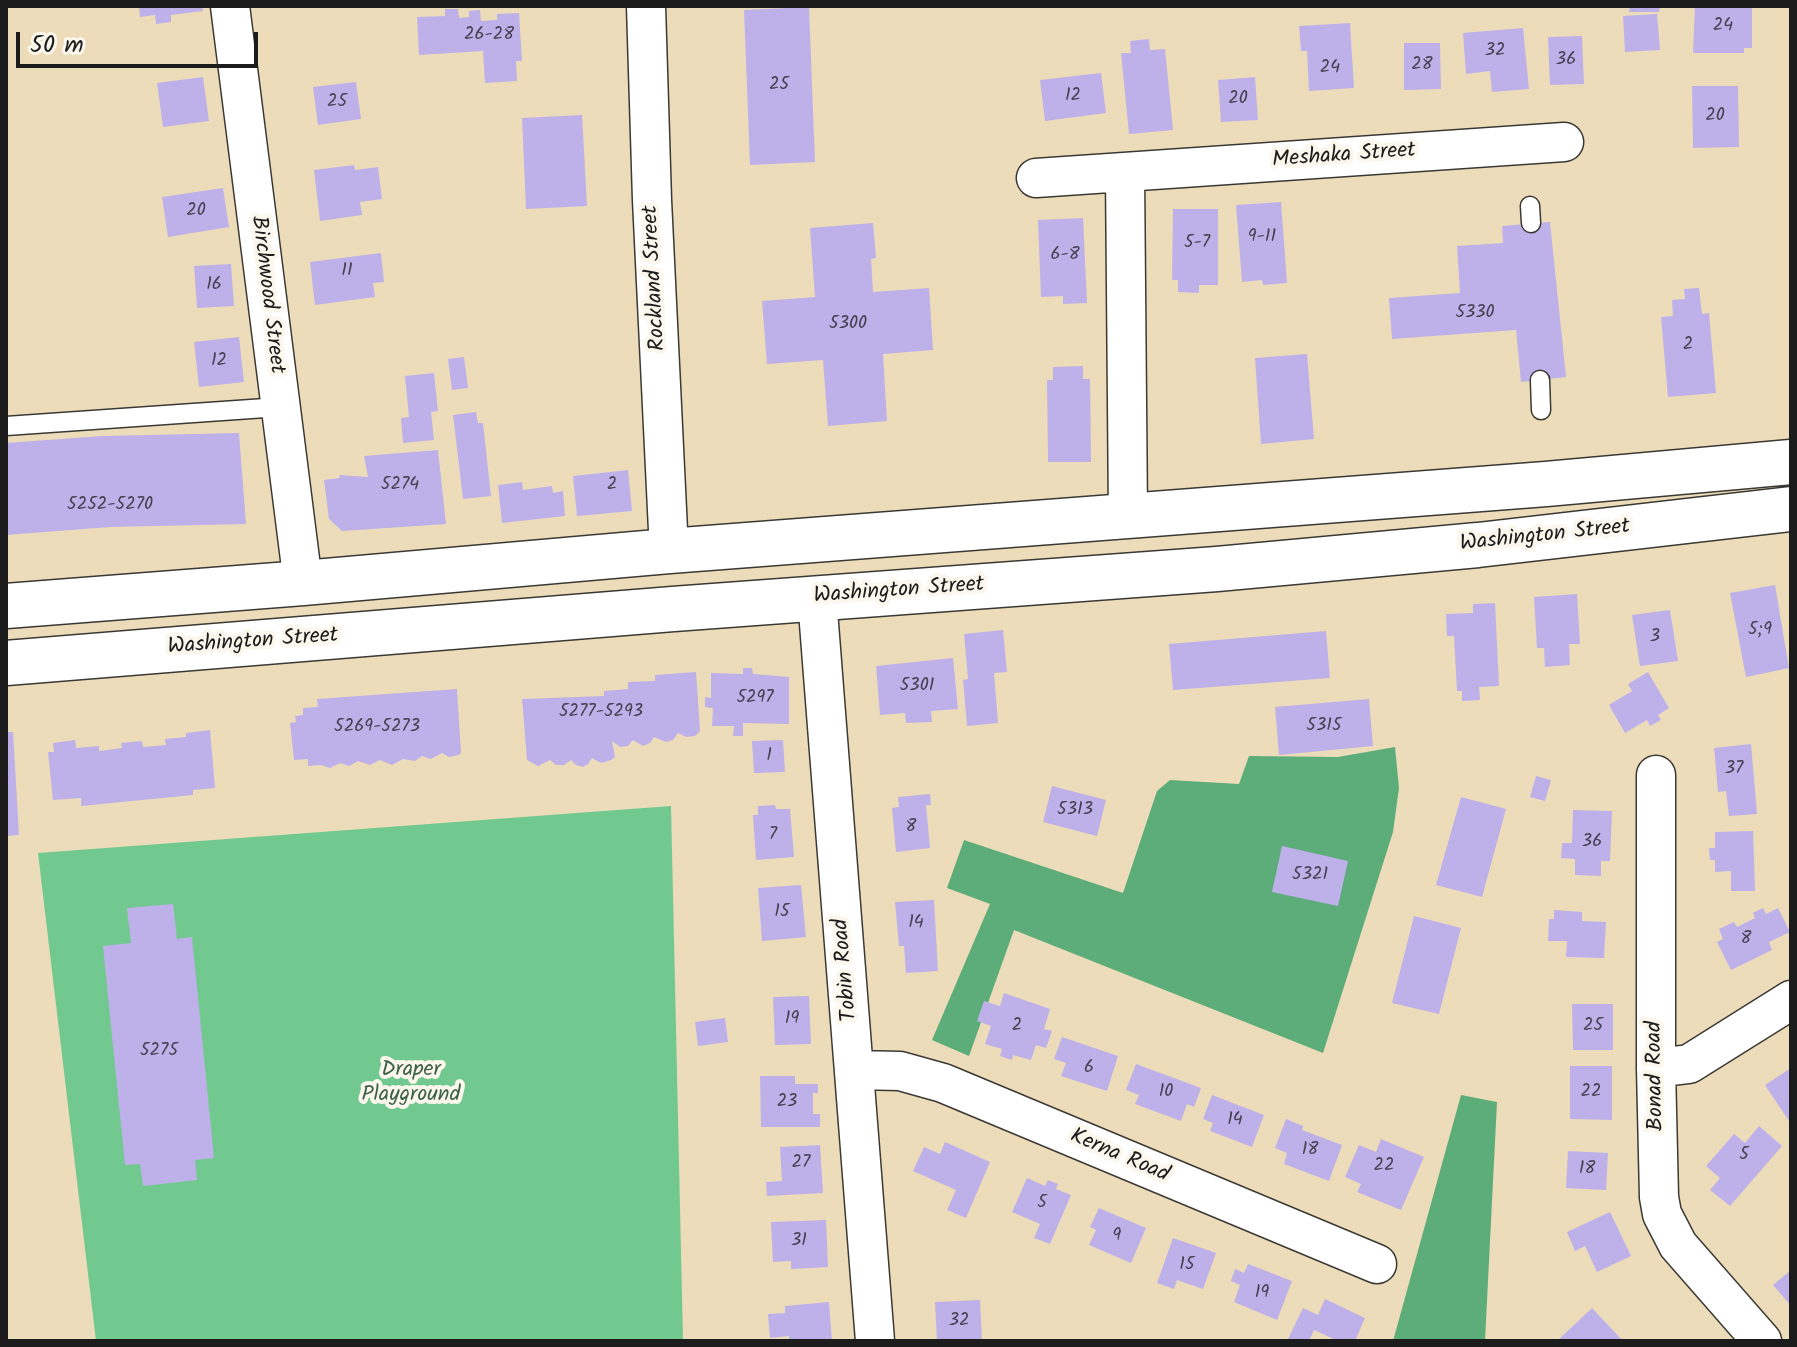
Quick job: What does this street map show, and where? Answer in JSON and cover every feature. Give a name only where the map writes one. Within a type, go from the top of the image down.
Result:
[{"type":"main road","points":[[6,606],[1791,462]]},
{"type":"main road","points":[[1333,558],[1361,552],[1385,540],[1398,521],[1399,509],[1406,495]]},
{"type":"main road","name":"Washington Street","points":[[6,663],[1333,558],[1791,509]]},
{"type":"main road","points":[[1127,575],[1128,517]]},
{"type":"main road","points":[[669,551],[673,609]]},
{"type":"main road","points":[[250,644],[279,631],[290,621],[298,610],[303,583]]},
{"type":"street","name":"Birchwood Street","points":[[230,6],[303,583]]},
{"type":"street","name":"Rockland Street","points":[[646,6],[669,551]]},
{"type":"street","name":"Meshaka Street","points":[[1036,178],[1564,142]]},
{"type":"street","points":[[1125,172],[1128,517]]},
{"type":"street","name":"Tobin Road","points":[[817,598],[875,1341]]},
{"type":"street","name":"Bonad Road","points":[[1656,775],[1656,1068],[1662,1214],[1678,1245],[1762,1341]]},
{"type":"street","points":[[1656,1068],[1689,1064],[1791,1000]]},
{"type":"street","name":"Kerna Road","points":[[855,1070],[900,1071],[943,1083],[1377,1264]]},
{"type":"lane","points":[[1540,380],[1541,410]]},
{"type":"lane","points":[[6,426],[280,407]]},
{"type":"green space","points":[[1395,747],[1399,788],[1393,832],[1323,1053],[1014,930],[969,1056],[932,1040],[990,904],[947,888],[964,840],[1123,893],[1157,791],[1170,780],[1239,784],[1249,756],[1338,757]]},
{"type":"green space","name":"Draper Playground","points":[[671,806],[683,1341],[96,1341],[38,853]]},
{"type":"green space","points":[[1461,1095],[1497,1102],[1485,1341],[1393,1341]]},
{"type":"building","points":[[139,6],[202,6],[203,11],[171,15],[171,22],[156,24],[155,15],[140,17]]},
{"type":"building","points":[[1630,6],[1660,6],[1659,12],[1629,12]]},
{"type":"building","points":[[1695,6],[1752,7],[1752,48],[1744,48],[1744,53],[1693,53]]},
{"type":"building","points":[[809,7],[815,162],[750,165],[744,10]]},
{"type":"building","points":[[445,9],[458,9],[459,18],[469,17],[469,11],[480,10],[481,21],[497,20],[497,14],[519,13],[522,61],[516,61],[517,81],[485,83],[483,51],[419,55],[417,17],[445,16]]},
{"type":"building","points":[[1657,14],[1660,50],[1625,52],[1623,16]]},
{"type":"building","points":[[1350,23],[1354,88],[1309,91],[1307,51],[1301,51],[1299,26]]},
{"type":"building","points":[[1523,28],[1529,89],[1492,92],[1490,71],[1466,74],[1463,33]]},
{"type":"building","points":[[1582,36],[1584,84],[1550,85],[1548,37]]},
{"type":"building","points":[[1149,39],[1150,50],[1165,49],[1173,130],[1129,134],[1121,53],[1131,53],[1130,41]]},
{"type":"building","points":[[1404,43],[1440,43],[1441,89],[1404,90]]},
{"type":"building","points":[[1101,73],[1106,113],[1045,121],[1040,80]]},
{"type":"building","points":[[203,77],[209,121],[163,127],[157,83]]},
{"type":"building","points":[[1255,77],[1258,120],[1221,122],[1218,80]]},
{"type":"building","points":[[356,82],[361,119],[318,125],[313,87]]},
{"type":"building","points":[[1692,86],[1738,86],[1739,147],[1693,148]]},
{"type":"building","points":[[582,115],[587,206],[526,209],[522,118]]},
{"type":"building","points":[[354,165],[355,170],[378,167],[382,199],[360,202],[362,215],[320,221],[314,170]]},
{"type":"building","points":[[223,188],[229,227],[168,237],[162,197]]},
{"type":"building","points":[[1281,202],[1287,283],[1263,285],[1262,280],[1242,282],[1236,205]]},
{"type":"building","points":[[1173,209],[1218,209],[1218,285],[1199,285],[1199,293],[1178,292],[1178,280],[1172,280]]},
{"type":"building","points":[[1083,218],[1087,303],[1063,304],[1063,296],[1041,297],[1038,220]]},
{"type":"building","points":[[1550,222],[1566,377],[1521,382],[1516,330],[1392,339],[1389,298],[1460,293],[1457,246],[1503,243],[1502,226]]},
{"type":"building","points":[[873,223],[876,258],[871,259],[873,292],[929,288],[933,350],[883,354],[887,421],[828,426],[823,360],[767,364],[762,301],[815,297],[810,228]]},
{"type":"building","points":[[381,253],[384,282],[373,283],[375,297],[315,305],[310,262]]},
{"type":"building","points":[[231,264],[234,306],[197,308],[194,266]]},
{"type":"building","points":[[1699,288],[1702,314],[1709,313],[1716,393],[1668,397],[1661,317],[1673,316],[1672,300],[1685,299],[1684,289]]},
{"type":"building","points":[[239,337],[244,382],[199,387],[194,342]]},
{"type":"building","points":[[1307,354],[1314,439],[1261,444],[1255,358]]},
{"type":"building","points":[[464,357],[468,388],[452,390],[448,359]]},
{"type":"building","points":[[1083,366],[1083,379],[1090,379],[1091,462],[1048,462],[1047,380],[1053,380],[1053,367]]},
{"type":"building","points":[[434,373],[438,411],[431,412],[434,440],[403,443],[401,418],[409,417],[405,376]]},
{"type":"building","points":[[476,412],[478,423],[483,423],[491,496],[463,499],[453,415]]},
{"type":"building","points":[[239,433],[246,524],[110,527],[6,535],[6,443],[103,436]]},
{"type":"building","points":[[438,450],[446,524],[342,531],[329,519],[324,480],[340,478],[339,475],[368,477],[364,456]]},
{"type":"building","points":[[628,470],[632,511],[577,516],[573,476]]},
{"type":"building","points":[[522,482],[523,490],[552,486],[553,493],[563,491],[565,516],[502,523],[498,485]]},
{"type":"building","points":[[1775,585],[1789,668],[1746,677],[1730,593]]},
{"type":"building","points":[[1577,594],[1580,644],[1569,644],[1570,665],[1545,667],[1544,648],[1537,648],[1534,597]]},
{"type":"building","points":[[1495,603],[1499,686],[1479,687],[1480,700],[1462,701],[1462,691],[1457,691],[1454,636],[1447,636],[1446,614],[1473,613],[1473,604]]},
{"type":"building","points":[[1670,610],[1678,661],[1640,666],[1632,615]]},
{"type":"building","points":[[1003,630],[1007,672],[994,673],[998,723],[967,726],[963,680],[968,679],[964,634]]},
{"type":"building","points":[[1326,631],[1330,678],[1173,690],[1169,644]]},
{"type":"building","points":[[953,658],[958,709],[931,711],[932,722],[906,723],[905,713],[880,715],[876,666]]},
{"type":"building","points":[[743,668],[752,668],[753,674],[789,677],[789,724],[743,723],[743,736],[733,736],[734,726],[712,726],[713,708],[705,707],[705,697],[711,698],[711,673],[743,674]]},
{"type":"building","points":[[696,672],[700,731],[695,736],[686,737],[678,733],[673,740],[666,742],[654,737],[643,746],[633,740],[628,746],[620,747],[612,741],[615,757],[601,763],[592,758],[583,767],[571,760],[564,765],[556,765],[550,760],[538,766],[527,760],[522,699],[604,696],[604,691],[628,689],[628,682],[655,681],[655,675]]},
{"type":"building","points":[[1648,672],[1669,708],[1658,715],[1661,720],[1650,726],[1647,720],[1625,733],[1609,705],[1632,691],[1628,684]]},
{"type":"building","points":[[457,689],[461,753],[458,755],[449,757],[442,753],[431,759],[422,756],[415,761],[403,759],[392,765],[380,760],[370,765],[358,761],[349,766],[340,763],[330,768],[308,766],[308,759],[294,760],[290,723],[296,722],[295,716],[303,715],[303,708],[318,707],[317,699]]},
{"type":"building","points":[[1369,699],[1373,746],[1279,755],[1275,707]]},
{"type":"building","points":[[210,730],[215,788],[193,790],[193,795],[81,806],[81,798],[53,800],[48,752],[54,752],[53,743],[75,740],[76,748],[99,746],[99,751],[122,748],[121,743],[142,741],[143,747],[166,745],[165,739]]},
{"type":"building","points":[[6,732],[13,732],[19,835],[6,836]]},
{"type":"building","points":[[783,740],[785,772],[754,773],[752,741]]},
{"type":"building","points":[[1751,744],[1757,814],[1729,816],[1726,791],[1718,792],[1714,748]]},
{"type":"building","points":[[1536,776],[1551,780],[1545,801],[1530,797]]},
{"type":"building","points":[[1052,786],[1106,800],[1097,836],[1043,822]]},
{"type":"building","points":[[930,794],[931,805],[926,805],[930,848],[896,852],[892,808],[899,807],[898,797]]},
{"type":"building","points":[[1461,797],[1506,809],[1482,897],[1436,885]]},
{"type":"building","points":[[775,805],[776,809],[790,809],[794,857],[756,860],[753,815],[758,815],[758,806]]},
{"type":"building","points":[[1573,810],[1612,811],[1610,861],[1601,861],[1601,876],[1575,875],[1575,859],[1561,858],[1562,843],[1572,843]]},
{"type":"building","points":[[1753,831],[1755,891],[1731,891],[1731,871],[1715,872],[1715,860],[1710,860],[1709,848],[1715,848],[1715,832]]},
{"type":"building","points":[[1282,846],[1348,861],[1338,906],[1272,892]]},
{"type":"building","points":[[801,885],[806,937],[762,941],[758,888]]},
{"type":"building","points":[[934,900],[938,971],[906,973],[904,946],[899,946],[895,902]]},
{"type":"building","points":[[173,904],[177,939],[192,937],[214,1158],[195,1160],[197,1180],[143,1186],[140,1164],[125,1165],[103,946],[131,943],[127,908]]},
{"type":"building","points":[[1763,908],[1766,914],[1778,908],[1790,932],[1769,942],[1772,950],[1731,970],[1717,942],[1723,939],[1719,929],[1734,922],[1737,927],[1755,918],[1753,913]]},
{"type":"building","points":[[1554,910],[1582,912],[1582,921],[1606,922],[1604,958],[1566,957],[1567,941],[1548,941],[1549,919],[1554,919]]},
{"type":"building","points":[[1414,916],[1461,928],[1439,1014],[1392,1003]]},
{"type":"building","points":[[1004,993],[1050,1009],[1044,1029],[1052,1031],[1046,1048],[1036,1045],[1031,1060],[1013,1055],[1012,1060],[1000,1056],[1002,1049],[985,1044],[991,1026],[977,1021],[984,1001],[1000,1006]]},
{"type":"building","points":[[809,996],[811,1044],[775,1045],[773,997]]},
{"type":"building","points":[[1572,1004],[1613,1004],[1613,1050],[1573,1050]]},
{"type":"building","points":[[725,1018],[728,1042],[698,1046],[695,1022]]},
{"type":"building","points":[[1062,1037],[1118,1056],[1107,1091],[1061,1076],[1066,1063],[1054,1059]]},
{"type":"building","points":[[1136,1064],[1201,1088],[1194,1107],[1187,1104],[1181,1121],[1135,1104],[1139,1095],[1126,1090]]},
{"type":"building","points":[[1570,1066],[1612,1066],[1612,1120],[1570,1119]]},
{"type":"building","points":[[1791,1068],[1791,1124],[1765,1085]]},
{"type":"building","points":[[760,1076],[795,1076],[795,1084],[818,1084],[818,1093],[813,1093],[813,1114],[820,1114],[820,1127],[761,1127]]},
{"type":"building","points":[[1212,1095],[1264,1115],[1252,1147],[1210,1131],[1213,1123],[1203,1119]]},
{"type":"building","points":[[1286,1119],[1303,1126],[1302,1130],[1342,1145],[1329,1181],[1284,1164],[1287,1153],[1275,1148]]},
{"type":"building","points":[[1759,1126],[1782,1146],[1730,1206],[1710,1190],[1720,1178],[1706,1166],[1734,1134],[1745,1143]]},
{"type":"building","points":[[1381,1139],[1424,1157],[1401,1210],[1357,1192],[1361,1184],[1345,1177],[1359,1145],[1376,1152]]},
{"type":"building","points":[[945,1142],[990,1162],[966,1218],[947,1210],[956,1190],[913,1171],[924,1147],[940,1154]]},
{"type":"building","points":[[820,1145],[823,1193],[767,1196],[766,1182],[782,1181],[780,1147]]},
{"type":"building","points":[[1568,1151],[1608,1153],[1606,1190],[1566,1188]]},
{"type":"building","points":[[1027,1178],[1045,1186],[1048,1180],[1058,1184],[1056,1189],[1071,1195],[1050,1244],[1034,1238],[1040,1224],[1012,1212]]},
{"type":"building","points":[[1099,1208],[1146,1228],[1131,1263],[1089,1245],[1096,1230],[1090,1227]]},
{"type":"building","points":[[1610,1212],[1631,1256],[1597,1272],[1585,1246],[1575,1251],[1567,1232]]},
{"type":"building","points":[[826,1220],[828,1267],[791,1269],[791,1261],[773,1262],[771,1222]]},
{"type":"building","points":[[1173,1238],[1216,1253],[1203,1289],[1177,1280],[1174,1289],[1157,1283]]},
{"type":"building","points":[[1248,1264],[1292,1281],[1277,1320],[1234,1302],[1240,1285],[1231,1281],[1235,1269],[1244,1273]]},
{"type":"building","points":[[1791,1270],[1791,1306],[1773,1285]]},
{"type":"building","points":[[1325,1299],[1365,1318],[1355,1341],[1338,1341],[1314,1330],[1309,1341],[1287,1341],[1303,1308],[1318,1315]]},
{"type":"building","points":[[980,1300],[982,1341],[937,1341],[935,1302]]},
{"type":"building","points":[[829,1302],[832,1341],[789,1341],[789,1336],[770,1338],[768,1314],[785,1313],[785,1306]]},
{"type":"building","points":[[1592,1308],[1623,1341],[1557,1341]]}]
